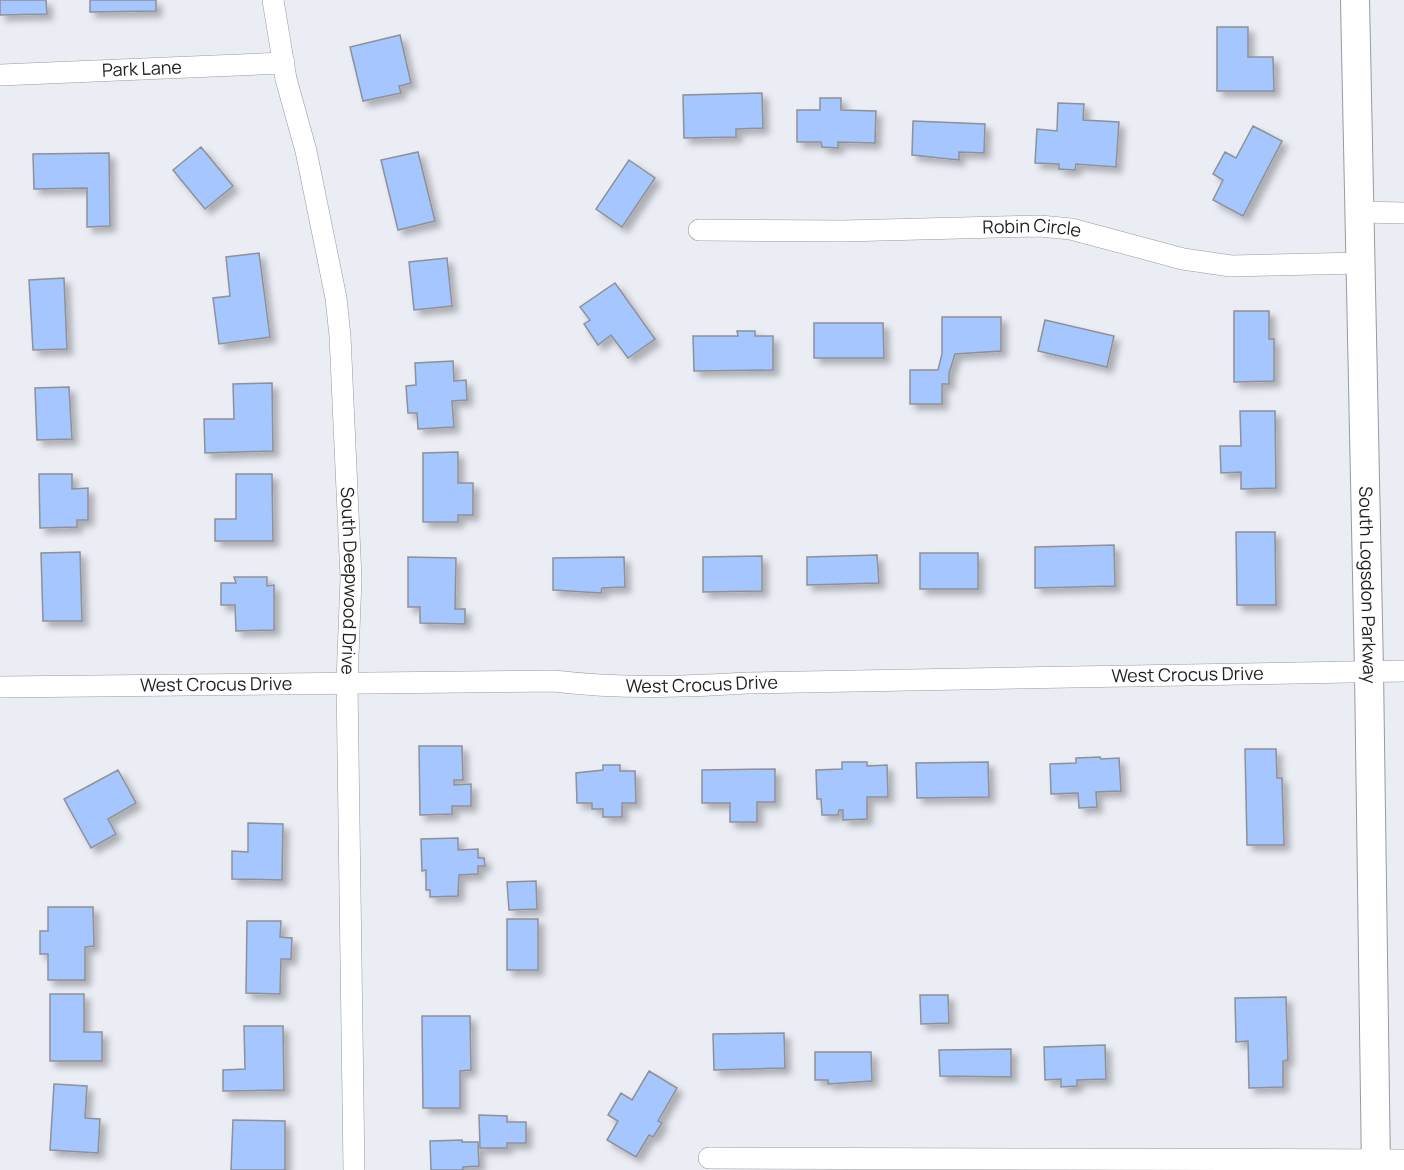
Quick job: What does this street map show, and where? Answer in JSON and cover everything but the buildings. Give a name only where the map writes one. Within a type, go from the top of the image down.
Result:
[{"type":"main road","name":"South Logsdon Parkway","points":[[1355,0],[1369,671],[1376,1165]]},
{"type":"street","name":"South Deepwood Drive","points":[[273,0],[284,63],[306,151],[337,308],[351,578],[347,682],[354,1170]]},
{"type":"street","name":"Park Lane","points":[[0,75],[284,63]]},
{"type":"street","points":[[1360,212],[1404,213]]},
{"type":"street","name":"Robin Circle","points":[[699,230],[843,231],[1040,226],[1071,229],[1183,259],[1231,266],[1361,263]]},
{"type":"street","name":"West Crocus Drive","points":[[0,687],[554,681],[591,686],[670,688],[747,683],[1404,671]]},
{"type":"street","points":[[709,1158],[1376,1165],[1404,1160]]}]
